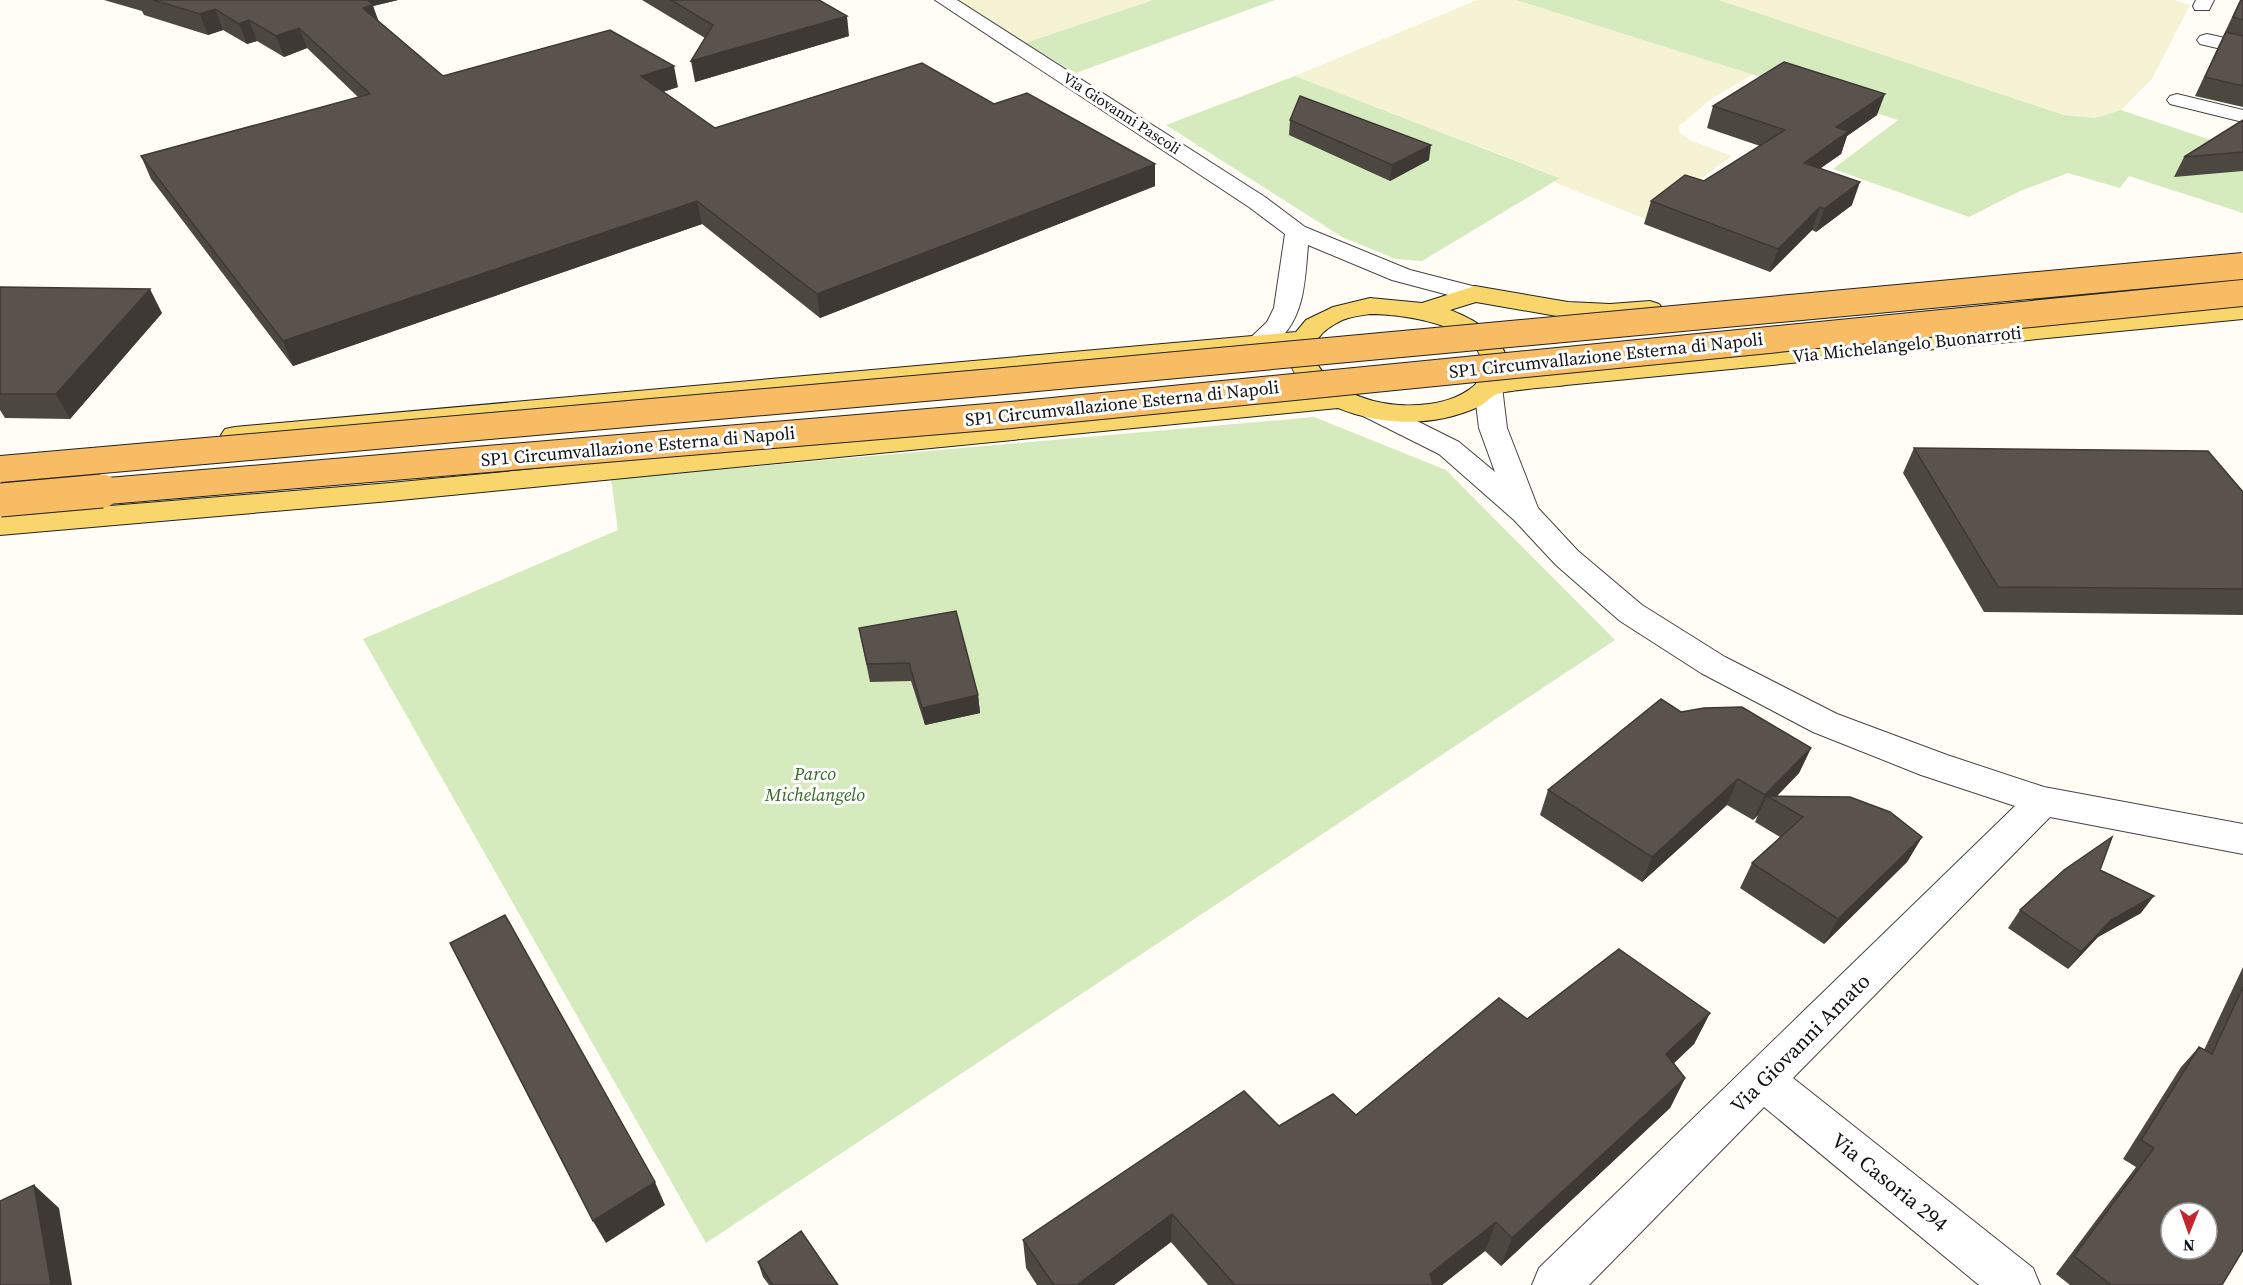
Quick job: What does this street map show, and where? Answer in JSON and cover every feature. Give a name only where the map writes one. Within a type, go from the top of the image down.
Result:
[{"type":"highway","name":"SP1 Circumvallazione Esterna di Napoli","points":[[0,469],[993,382],[2243,266]]},
{"type":"highway","name":"SP1 Circumvallazione Esterna di Napoli","points":[[0,500],[1023,414],[2243,293]]},
{"type":"main road","points":[[1420,312],[1475,294],[1568,310],[1610,312],[1918,286],[2243,253]]},
{"type":"main road","points":[[1370,306],[1396,306],[1420,312],[1452,319],[1476,333],[1492,350],[1496,369],[1488,387],[1469,402],[1442,411],[1408,414],[1373,410],[1341,399],[1321,387],[1307,373],[1300,358],[1307,334],[1325,318],[1370,306]]},
{"type":"main road","name":"Via Michelangelo Buonarroti","points":[[1488,387],[1566,377],[2243,311]]},
{"type":"main road","points":[[0,456],[1259,342],[1307,334]]},
{"type":"main road","points":[[0,525],[401,491],[1341,399]]},
{"type":"street","name":"Via Giovanni Pascoli","points":[[944,0],[1257,202],[1297,232],[1401,275],[1475,294]]},
{"type":"street","points":[[2207,40],[2243,48]]},
{"type":"street","points":[[2177,100],[2243,116]]},
{"type":"street","points":[[1259,342],[1277,327],[1283,317],[1289,295],[1297,232]]},
{"type":"street","points":[[1401,275],[1420,312]]},
{"type":"street","points":[[1289,295],[1307,334]]},
{"type":"street","points":[[1488,387],[1493,428],[1525,513]]},
{"type":"street","points":[[1373,410],[1449,448],[1525,513],[1567,558],[1631,613],[1713,664],[1826,723],[1934,765],[2043,801],[2243,839]]},
{"type":"street","name":"Via Giovanni Amato","points":[[1556,1285],[2043,801]]},
{"type":"street","name":"Via Casoria 294","points":[[1763,1080],[2016,1285]]},
{"type":"shaded area","points":[[957,0],[1153,0],[1025,43]]},
{"type":"shaded area","points":[[1477,0],[1516,0],[1754,74],[1714,97],[1679,126],[1680,133],[1690,140],[1732,156],[1645,219],[1554,182],[1559,177],[1295,76]]},
{"type":"shaded area","points":[[1719,0],[2174,0],[2190,5],[2152,79],[2121,110],[2095,118],[2065,115]]},
{"type":"green space","points":[[1153,0],[1275,0],[1076,73],[1025,43]]},
{"type":"green space","points":[[1516,0],[1719,0],[2064,115],[2095,118],[2121,110],[2243,151],[2243,213],[2129,176],[2120,188],[2068,173],[2020,191],[1969,217],[1833,169],[1898,120]]},
{"type":"green space","points":[[1295,76],[1560,178],[1422,261],[1396,259],[1342,237],[1166,125]]},
{"type":"green space","name":"Parco Michelangelo","points":[[1314,417],[1446,470],[1615,640],[706,1243],[363,639],[618,530],[611,479]]},
{"type":"building","points":[[153,0],[368,0],[373,5],[363,8],[443,76],[610,30],[674,66],[641,76],[715,128],[922,63],[994,104],[1027,93],[1155,164],[817,294],[697,201],[283,341],[141,156],[370,94],[299,28],[276,36],[249,20],[239,24],[215,9],[200,14]]},
{"type":"building","points":[[671,0],[819,0],[847,16],[691,61],[713,25]]},
{"type":"building","points":[[2243,0],[2243,20],[2233,17]]},
{"type":"building","points":[[2226,32],[2243,36],[2243,86],[2205,77]]},
{"type":"building","points":[[1784,62],[1885,94],[1836,127],[1849,131],[1804,163],[1860,182],[1824,209],[1820,207],[1778,249],[1651,201],[1685,175],[1704,181],[1785,130],[1713,106]]},
{"type":"building","points":[[1300,96],[1431,145],[1392,165],[1290,120]]},
{"type":"building","points":[[2243,120],[2243,152],[2184,157]]},
{"type":"building","points":[[0,287],[150,289],[56,394],[0,394]]},
{"type":"building","points":[[1914,448],[2208,451],[2243,492],[2243,589],[1998,587]]},
{"type":"building","points":[[956,611],[978,695],[922,708],[909,663],[867,664],[859,628]]},
{"type":"building","points":[[1661,699],[1681,712],[1704,708],[1742,707],[1811,748],[1765,795],[1738,779],[1652,857],[1548,790]]},
{"type":"building","points":[[1767,796],[1850,797],[1890,812],[1922,837],[1838,919],[1752,863],[1803,817]]},
{"type":"building","points":[[2112,837],[2100,870],[2154,896],[2111,920],[2081,952],[2020,910],[2064,870]]},
{"type":"building","points":[[505,915],[655,1182],[593,1221],[450,943]]},
{"type":"building","points":[[1619,949],[1710,1013],[1666,1054],[1685,1078],[1512,1238],[1496,1222],[1430,1274],[1433,1285],[1235,1285],[1172,1214],[1077,1285],[1054,1285],[1023,1240],[1244,1091],[1279,1126],[1333,1094],[1356,1115],[1499,998],[1527,1019]]},
{"type":"building","points":[[2243,987],[2243,1250],[2222,1285],[2111,1285],[2074,1256],[2154,1148],[2141,1140],[2199,1047],[2212,1054]]},
{"type":"building","points":[[34,1185],[51,1285],[0,1285],[0,1201]]},
{"type":"building","points":[[801,1231],[838,1285],[773,1285],[758,1262]]}]
